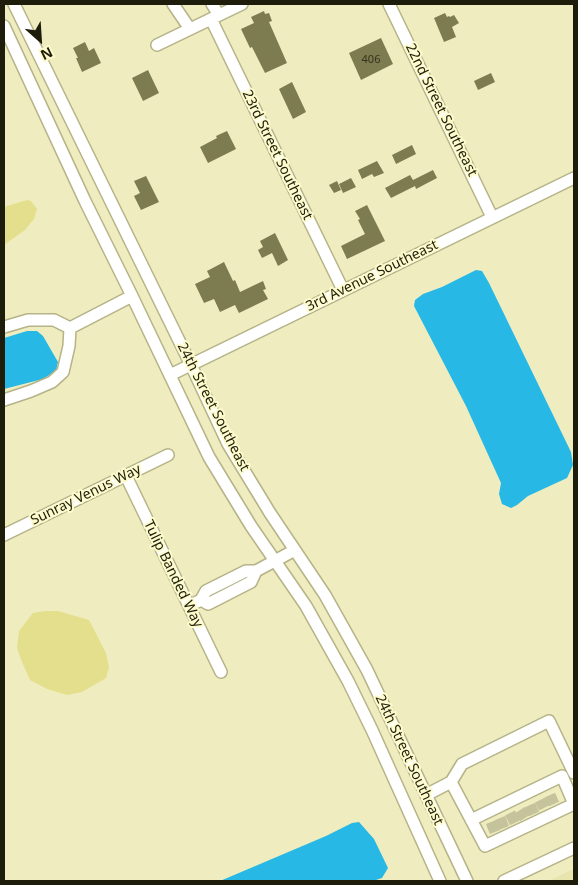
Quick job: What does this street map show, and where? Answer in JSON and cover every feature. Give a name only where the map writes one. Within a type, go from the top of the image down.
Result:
[{"type":"street","name":"24th Street Southeast","points":[[14,4],[228,444],[270,513],[325,595],[367,670],[467,881]]},
{"type":"street","points":[[173,4],[190,29]]},
{"type":"street","name":"23rd Street Southeast","points":[[212,4],[215,17],[343,290]]},
{"type":"street","points":[[156,46],[242,4]]},
{"type":"street","name":"22nd Street Southeast","points":[[389,4],[492,217]]},
{"type":"street","name":"24th Street Southeast","points":[[4,26],[85,201],[209,457],[251,526],[306,606],[348,681],[440,881]]},
{"type":"street","name":"3rd Avenue Southeast","points":[[170,375],[574,178]]},
{"type":"street","points":[[70,328],[132,296]]},
{"type":"street","points":[[4,327],[28,320],[54,320],[70,328]]},
{"type":"street","points":[[4,400],[52,382],[63,372],[69,346],[70,328]]},
{"type":"street","name":"Sunray Venus Way","points":[[4,535],[168,455]]},
{"type":"street","name":"Tulip Banded Way","points":[[126,476],[221,672]]},
{"type":"street","points":[[189,606],[201,600],[208,604],[252,582],[256,571],[295,550]]},
{"type":"street","points":[[426,795],[451,782],[462,764],[549,720],[574,773]]},
{"type":"street","points":[[451,782],[471,820],[485,846],[522,813],[562,776],[574,804],[522,813],[471,820]]},
{"type":"street","points":[[504,881],[574,848]]},
{"type":"shaded area","points":[[27,200],[31,201],[37,209],[34,219],[25,230],[4,245],[4,207]]},
{"type":"shaded area","points":[[58,611],[89,620],[106,653],[109,667],[106,678],[82,692],[67,695],[47,689],[30,680],[17,648],[19,631],[33,613]]},
{"type":"shaded area","points":[[574,869],[574,881],[548,881]]},
{"type":"water","points":[[476,270],[482,271],[489,283],[571,452],[573,465],[567,478],[528,496],[511,508],[502,504],[499,494],[501,483],[466,406],[414,306],[415,300],[423,294]]},
{"type":"water","points":[[27,331],[37,331],[43,336],[58,362],[56,371],[43,379],[4,389],[4,338]]},
{"type":"water","points":[[359,822],[374,839],[388,868],[382,878],[373,881],[220,881],[352,823]]},
{"type":"building","points":[[264,11],[265,14],[269,13],[272,21],[269,22],[287,63],[265,73],[241,29],[254,23],[251,17]]},
{"type":"building","points":[[445,13],[447,17],[454,15],[459,23],[452,27],[456,37],[444,42],[434,18]]},
{"type":"building","points":[[381,38],[393,64],[361,80],[349,53]]},
{"type":"building","points":[[85,42],[89,51],[94,48],[101,63],[82,72],[73,48]]},
{"type":"building","points":[[148,70],[159,93],[143,101],[132,78]]},
{"type":"building","points":[[491,73],[495,82],[478,90],[474,81]]},
{"type":"building","points":[[292,82],[306,112],[293,119],[279,89]]},
{"type":"building","points":[[227,131],[236,149],[208,163],[200,147]]},
{"type":"building","points":[[412,145],[416,154],[396,164],[392,155]]},
{"type":"building","points":[[377,161],[384,173],[374,177],[372,174],[362,179],[358,170]]},
{"type":"building","points":[[433,170],[437,178],[416,189],[415,186],[391,198],[385,188],[410,175],[413,180]]},
{"type":"building","points":[[146,176],[159,202],[141,210],[134,196],[140,193],[134,181]]},
{"type":"building","points":[[351,178],[356,187],[343,193],[339,184]]},
{"type":"building","points":[[337,181],[341,190],[334,193],[329,185]]},
{"type":"building","points":[[367,205],[385,241],[347,259],[341,246],[365,234],[355,211]]},
{"type":"building","points":[[275,233],[288,260],[278,266],[272,253],[262,258],[258,250],[263,247],[260,241]]},
{"type":"building","points":[[224,262],[240,292],[263,281],[266,289],[263,290],[268,299],[239,313],[235,305],[220,312],[214,299],[204,303],[195,284],[210,277],[207,271]]},
{"type":"tunnel","points":[[550,795],[554,804]]},
{"type":"tunnel","points":[[540,800],[544,808]]},
{"type":"tunnel","points":[[530,805],[534,814]]},
{"type":"tunnel","points":[[520,810],[525,818]]},
{"type":"tunnel","points":[[510,813],[515,823]]},
{"type":"tunnel","points":[[500,818],[504,828]]},
{"type":"tunnel","points":[[491,822],[495,832]]}]
